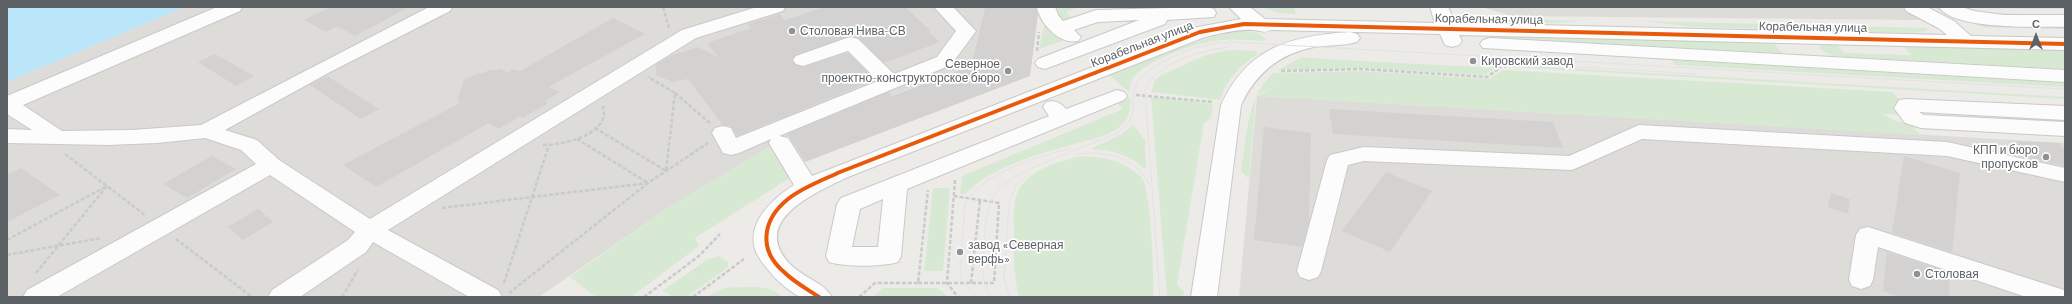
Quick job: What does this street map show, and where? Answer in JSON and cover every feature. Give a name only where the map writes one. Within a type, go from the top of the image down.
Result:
[{"type":"street","points":[[7,104],[233,7]]},
{"type":"street","points":[[7,136],[58,138],[176,135],[206,131],[323,68],[443,7]]},
{"type":"street","points":[[281,297],[357,246],[370,230],[689,34],[776,7]]},
{"type":"street","points":[[723,134],[731,148],[944,62],[966,31],[943,7]]},
{"type":"street","points":[[1046,7],[1047,13],[1061,28],[1108,67]]},
{"type":"street","points":[[1238,7],[1270,31],[1279,43],[1276,63]]},
{"type":"street","points":[[1439,7],[1450,35]]},
{"type":"street","points":[[1913,7],[1948,25],[1965,41]]},
{"type":"street","points":[[1948,7],[1962,14],[1977,18],[2065,21]]},
{"type":"street","points":[[1061,28],[1096,16],[1207,12]]},
{"type":"street","points":[[1045,63],[1174,13]]},
{"type":"street","name":"Корабельная улица","points":[[819,297],[783,272],[768,252],[766,233],[773,215],[788,199],[807,187],[840,172],[1108,67],[1200,32],[1234,25],[1259,24],[1450,35],[1830,63],[2065,76]]},
{"type":"street","name":"Корабельная улица","points":[[1204,297],[1232,104],[1237,89],[1245,77],[1260,63],[1276,63],[1302,44],[1331,39],[1450,35],[1812,37],[2065,44]]},
{"type":"street","points":[[1812,37],[1801,40],[1797,45],[1799,49],[1814,59],[1830,63]]},
{"type":"street","points":[[803,60],[851,43],[892,83]]},
{"type":"street","points":[[1039,94],[1063,118]]},
{"type":"street","points":[[896,185],[1123,95]]},
{"type":"street","points":[[7,104],[58,138]]},
{"type":"street","points":[[2065,113],[1906,105],[1904,108],[1913,118],[1921,120],[2065,129]]},
{"type":"street","points":[[206,131],[249,145],[271,165],[370,230],[496,293]]},
{"type":"street","points":[[1308,271],[1338,160],[1364,154],[1572,163],[1639,132],[1947,149],[2065,175]]},
{"type":"street","points":[[780,143],[807,187]]},
{"type":"street","points":[[34,288],[271,165]]},
{"type":"street","points":[[1861,280],[1868,235],[2055,297]]},
{"type":"path","points":[[1276,63],[1487,77],[1501,67]]},
{"type":"path","points":[[504,297],[648,183],[723,134],[675,93],[633,68]]},
{"type":"path","points":[[666,171],[675,93]]},
{"type":"path","points":[[521,137],[535,144],[549,145],[576,139],[595,128],[604,116],[603,105],[595,97],[589,95]]},
{"type":"path","points":[[1123,95],[1152,95],[1217,102]]},
{"type":"path","points":[[595,128],[666,171]]},
{"type":"path","points":[[576,139],[648,183]]},
{"type":"path","points":[[496,293],[532,197],[549,145]]},
{"type":"path","points":[[949,178],[956,175],[947,283],[958,297]]},
{"type":"path","points":[[434,209],[648,183]]},
{"type":"path","points":[[7,240],[107,186],[59,245],[34,288]]},
{"type":"path","points":[[918,283],[928,187]]},
{"type":"path","points":[[859,297],[875,283],[994,284],[999,203],[954,196]]},
{"type":"path","points":[[971,283],[980,200]]},
{"type":"path","points":[[644,297],[699,256],[720,234]]},
{"type":"path","points":[[7,255],[106,237]]},
{"type":"path","points":[[693,297],[744,260]]},
{"type":"shaded area","points":[[185,7],[985,7],[971,65],[788,136],[668,208],[539,297],[7,297],[7,82]]},
{"type":"shaded area","points":[[1482,7],[1905,7],[1921,20],[1511,16]]},
{"type":"shaded area","points":[[1932,7],[2065,7],[2065,9],[1968,8],[1980,13],[2065,15],[2065,29],[1985,27],[1958,19]]},
{"type":"shaded area","points":[[1257,96],[2065,143],[2065,297],[1239,297]]},
{"type":"green space","points":[[1052,7],[1080,7],[1066,12],[1071,17],[1069,19],[1060,19]]},
{"type":"green space","points":[[1261,7],[1294,7],[1296,14],[1280,13]]},
{"type":"green space","points":[[1491,18],[1582,21],[1548,23],[1492,22]]},
{"type":"green space","points":[[1643,21],[1928,28],[1925,31],[1915,33],[1695,27]]},
{"type":"green space","points":[[1044,26],[1048,26],[1065,40],[1039,49]]},
{"type":"green space","points":[[1242,31],[1257,33],[1266,39],[1264,41],[1233,39],[1206,42],[1173,53],[1142,69],[1133,78],[1129,92],[1108,74],[1211,37]]},
{"type":"green space","points":[[1499,36],[1774,43],[1782,53],[1500,38]]},
{"type":"green space","points":[[1824,44],[1837,45],[1844,53],[1911,55],[1903,46],[2065,50],[2065,69],[1834,56],[1821,50],[1819,47]]},
{"type":"green space","points":[[1229,50],[1255,51],[1258,54],[1245,63],[1234,74],[1226,86],[1220,100],[1151,92],[1155,80],[1161,75],[1206,55]]},
{"type":"green space","points":[[1302,57],[1495,68],[1485,75],[1360,68],[1278,70]]},
{"type":"green space","points":[[1672,60],[2065,83],[2065,87],[1675,65]]},
{"type":"green space","points":[[1510,65],[2065,97],[2065,99],[1513,67]]},
{"type":"green space","points":[[1503,70],[1892,92],[1913,115],[1883,114],[1898,122],[1909,122],[1920,135],[1257,96],[1276,86],[1257,94],[1273,73],[1361,71],[1489,79]]},
{"type":"green space","points":[[1130,97],[1130,106],[1127,118],[1121,126],[1112,132],[1101,137],[1015,163],[987,177],[965,194],[960,194],[962,176],[1123,109],[1117,103]]},
{"type":"green space","points":[[1151,97],[1213,104],[1211,118],[1204,123],[1177,284],[1184,292],[1183,297],[1167,297]]},
{"type":"green space","points":[[1256,98],[1249,179],[1241,171],[1249,119]]},
{"type":"green space","points":[[1133,125],[1145,140],[1146,169],[1133,160],[1120,154],[1091,149],[1122,134]]},
{"type":"green space","points":[[770,147],[793,172],[790,178],[695,238],[699,246],[631,297],[596,297],[570,277],[668,208]]},
{"type":"green space","points":[[1081,156],[1116,161],[1129,168],[1142,178],[1148,200],[1150,217],[1154,297],[1019,297],[1015,273],[1014,250],[1014,207],[1018,191],[1029,177],[1037,172],[1054,164]]},
{"type":"green space","points":[[933,188],[950,188],[943,271],[924,271]]},
{"type":"green space","points":[[719,256],[728,262],[728,267],[687,297],[674,297],[662,291],[708,259]]},
{"type":"green space","points":[[754,287],[770,289],[781,297],[706,297],[724,288]]},
{"type":"green space","points":[[883,288],[937,288],[949,297],[872,297]]},
{"type":"water","points":[[7,7],[185,7],[7,82]]},
{"type":"building","points":[[331,7],[409,7],[355,36],[337,26],[326,32],[304,20]]},
{"type":"building","points":[[824,7],[905,7],[931,31],[929,32],[940,42],[884,63],[859,38],[851,36],[796,55],[792,61],[796,65],[803,67],[848,53],[875,80],[737,136],[732,127],[723,125],[688,79],[672,82],[656,75],[656,65],[659,63],[670,56],[698,47],[718,57],[707,43],[751,28],[747,24],[780,14],[785,20]]},
{"type":"building","points":[[985,7],[1036,7],[1038,15],[1030,76],[805,162],[787,134],[888,92],[892,96],[967,67],[970,70]]},
{"type":"building","points":[[613,18],[645,34],[548,87],[560,92],[544,101],[548,103],[523,118],[520,116],[499,129],[489,123],[376,187],[343,165],[460,103],[457,100],[464,80],[478,73],[481,74],[487,71],[501,69],[507,73],[514,69],[520,71]]},
{"type":"building","points":[[215,54],[254,76],[236,86],[198,62]]},
{"type":"building","points":[[327,76],[379,109],[361,119],[310,85]]},
{"type":"building","points":[[1329,109],[1553,122],[1563,148],[1333,134]]},
{"type":"building","points":[[1264,127],[1311,133],[1309,222],[1302,247],[1254,240]]},
{"type":"building","name":"КПП и бюро пропусков","points":[[2013,141],[2059,143],[2065,150],[2065,166],[2029,158]]},
{"type":"building","points":[[212,156],[236,169],[187,198],[163,184]]},
{"type":"building","points":[[1904,156],[1960,173],[1952,252],[1892,233]]},
{"type":"building","points":[[21,168],[60,195],[7,222],[7,175]]},
{"type":"building","points":[[1386,172],[1432,191],[1390,252],[1342,231]]},
{"type":"building","points":[[1831,193],[1850,199],[1848,214],[1828,207]]},
{"type":"building","points":[[258,209],[273,222],[243,240],[228,227]]},
{"type":"building","name":"Столовая","points":[[1887,252],[1950,273],[1949,297],[1901,297],[1883,291]]},
{"type":"tram line","points":[[991,297],[983,276],[982,263],[987,216],[995,193],[1002,185],[1032,168],[1118,133],[1130,119],[1133,108],[1134,91],[1141,77],[1168,59],[1189,50],[1209,44],[1231,42],[2065,89]]},
{"type":"tram line","points":[[1160,297],[1145,90],[1151,80],[1169,65],[1206,51],[1229,47]]},
{"type":"tram line","points":[[1530,64],[1696,74]]},
{"type":"tram line","points":[[978,297],[964,283],[960,275],[965,203],[986,182],[999,174],[1028,161],[1071,148]]},
{"type":"tram line","points":[[1076,154],[1098,153],[1129,162],[1137,168],[1150,186]]},
{"type":"tram line","points":[[1010,297],[1004,279],[1009,203],[1016,185],[1029,174]]},
{"type":"railway","points":[[1386,297],[1410,250]]},
{"type":"cycle path","points":[[819,297],[783,272],[768,252],[766,233],[773,215],[788,199],[806,188],[840,172],[1200,32],[1244,24],[2065,44]]},
{"type":"place","name":"Столовая Нива-СВ","points":[[792,31]]},
{"type":"place","name":"Кировский завод","points":[[1473,61]]},
{"type":"place","name":"Северное проектно-конструкторское бюро","points":[[1008,71]]},
{"type":"place","name":"КПП и бюро пропусков","points":[[2046,157]]},
{"type":"place","name":"завод «Северная верфь»","points":[[960,252]]},
{"type":"place","name":"Столовая","points":[[1917,274]]}]
